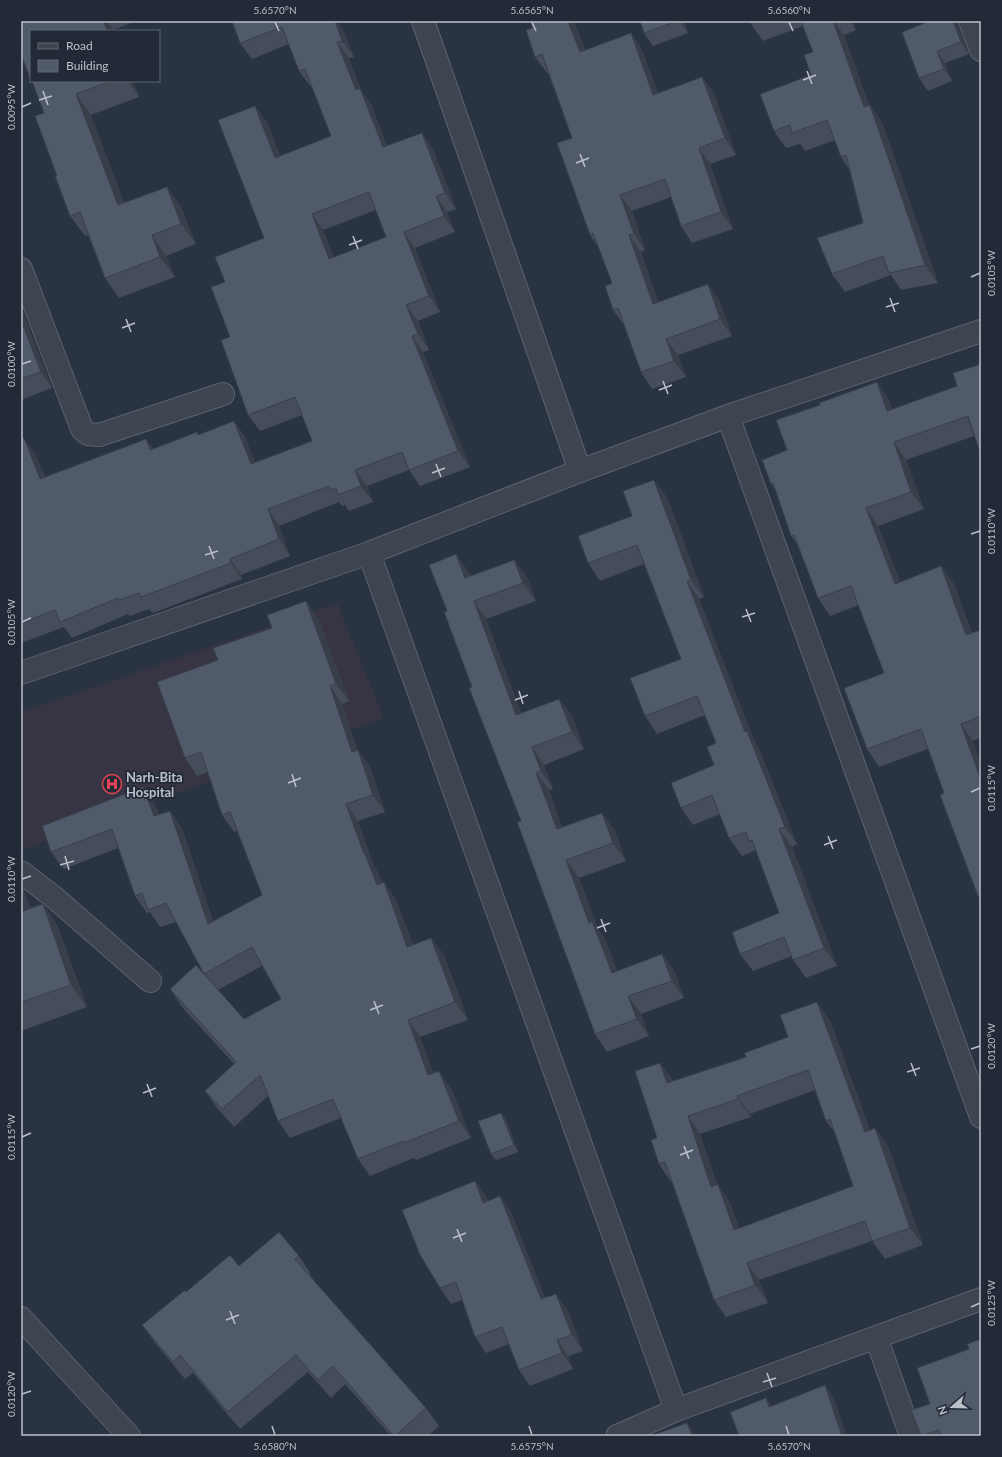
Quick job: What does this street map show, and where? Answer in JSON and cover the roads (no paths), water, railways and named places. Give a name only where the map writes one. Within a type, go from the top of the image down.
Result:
[{"type":"street","points":[[423,21],[580,471]]},
{"type":"street","points":[[970,21],[981,50]]},
{"type":"street","points":[[21,269],[82,429],[88,434],[99,435],[223,394]]},
{"type":"street","points":[[21,672],[369,553],[580,471],[728,416],[981,331]]},
{"type":"street","points":[[728,416],[981,1117]]},
{"type":"street","points":[[369,553],[676,1410]]},
{"type":"street","points":[[21,872],[56,899],[150,981]]},
{"type":"street","points":[[617,1436],[676,1410],[981,1299]]},
{"type":"street","points":[[21,1318],[129,1436]]},
{"type":"street","points":[[876,1337],[911,1436]]},
{"type":"place","name":"Narh-Bita Hospital","points":[[112,784]]}]
